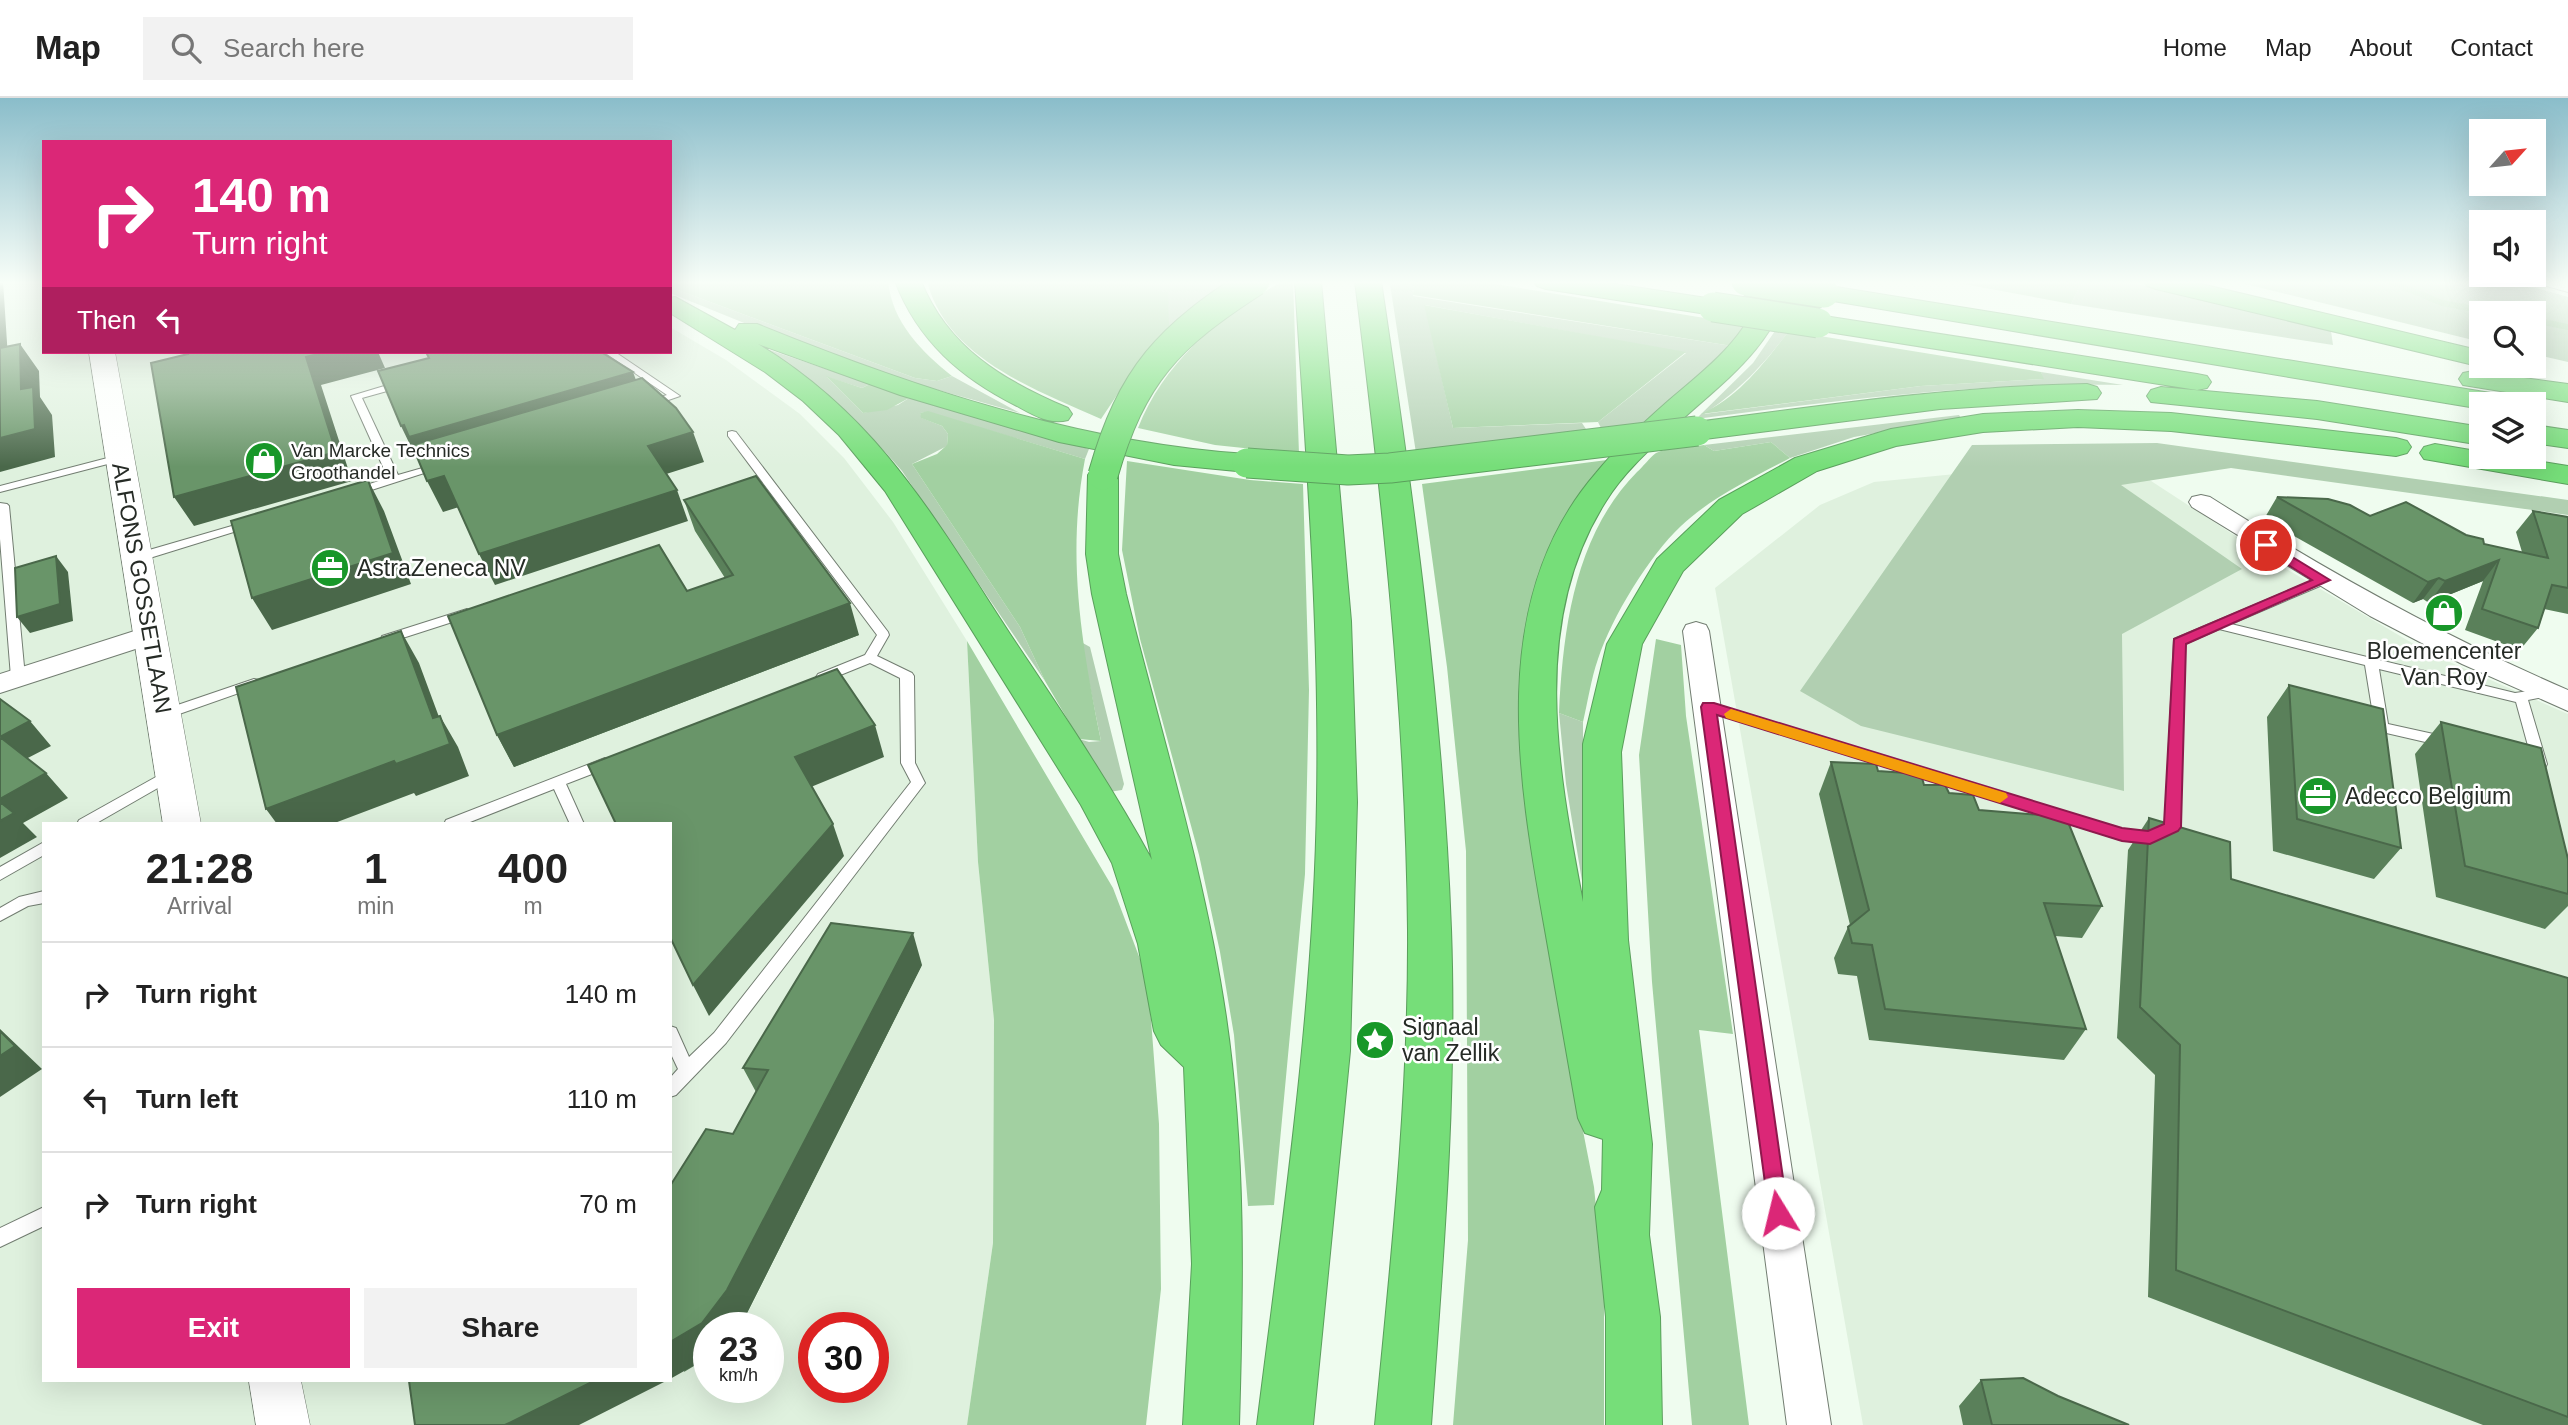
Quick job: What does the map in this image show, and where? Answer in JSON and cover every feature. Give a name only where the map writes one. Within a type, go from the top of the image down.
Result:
[{"type":"highway","points":[[739,343],[829,408],[868,447],[898,487],[1091,789],[1133,863],[1160,944],[1177,1031],[1208,1059]]},
{"type":"highway","points":[[783,343],[863,374],[1088,441],[1187,461],[1348,470],[1390,468],[1951,400],[2032,393],[2215,399],[2317,410],[2469,434]]},
{"type":"highway","points":[[946,343],[956,355],[983,375],[1037,406],[1134,440],[1247,463]]},
{"type":"highway","points":[[1173,343],[1148,368],[1127,399],[1103,475],[1102,554],[1109,594],[1188,925],[1208,1059],[1219,1264],[1211,1425]]},
{"type":"highway","points":[[1285,1425],[1327,1051],[1337,802],[1334,621],[1313,343]]},
{"type":"highway","points":[[1376,343],[1407,589],[1427,863],[1427,1041],[1421,1219],[1403,1425]]},
{"type":"highway","points":[[1634,1425],[1633,1317],[1625,1231],[1542,784],[1538,650],[1551,584],[1569,538],[1592,498],[1663,422],[1735,357],[1746,343]]},
{"type":"highway","points":[[1946,343],[2469,424]]},
{"type":"highway","points":[[2130,343],[2469,398]]},
{"type":"highway","points":[[2249,343],[2568,393]]},
{"type":"highway","points":[[2415,343],[2469,356]]},
{"type":"highway","points":[[2546,373],[2568,378]]},
{"type":"highway","points":[[1951,400],[2051,403],[2211,416],[2349,435],[2396,447]]},
{"type":"highway","points":[[2546,411],[2568,415]]},
{"type":"highway","points":[[1625,1231],[1629,1147],[1602,880],[1602,745],[1615,672],[1629,631],[1646,596],[1673,558],[1712,519],[1760,485],[1862,445],[1949,427],[2077,418],[2171,422],[2396,447],[2568,475]]},
{"type":"highway","points":[[2546,436],[2568,439]]},
{"type":"highway","points":[[2546,446],[2568,449]]},
{"type":"street","name":"ALFONS GOSSETLAAN","points":[[102,354],[181,822]]},
{"type":"street","points":[[2201,502],[2323,580],[2473,659],[2558,696]]},
{"type":"street","points":[[1696,631],[1709,707],[1756,1068],[1809,1425]]},
{"type":"street","points":[[9,680],[150,635]]},
{"type":"street","points":[[275,1382],[283,1425]]},
{"type":"lane","points":[[612,354],[675,396],[636,407]]},
{"type":"lane","points":[[394,480],[356,396],[407,382]]},
{"type":"lane","points":[[732,434],[883,635],[870,658],[808,683]]},
{"type":"lane","points":[[0,489],[119,458]]},
{"type":"lane","points":[[343,495],[455,462]]},
{"type":"lane","points":[[0,507],[3,506],[9,680]]},
{"type":"lane","points":[[136,558],[263,520]]},
{"type":"lane","points":[[1709,707],[2122,835],[2150,838],[2172,827],[2179,642],[2323,580]]},
{"type":"lane","points":[[368,646],[484,607]]},
{"type":"lane","points":[[2218,625],[2521,698],[2558,696]]},
{"type":"lane","points":[[672,1088],[720,1038],[918,783],[908,763],[907,676],[870,658]]},
{"type":"lane","points":[[2371,663],[2382,727],[2461,746]]},
{"type":"lane","points":[[163,715],[264,680]]},
{"type":"lane","points":[[2521,698],[2540,765],[2527,762]]},
{"type":"lane","points":[[456,822],[620,757]]},
{"type":"lane","points":[[88,822],[173,772]]},
{"type":"lane","points":[[558,782],[576,822]]},
{"type":"lane","points":[[0,874],[42,849]]},
{"type":"lane","points":[[0,915],[24,901],[42,897]]},
{"type":"lane","points":[[672,1037],[687,1071]]},
{"type":"lane","points":[[0,1238],[42,1217]]},
{"type":"shaded area","points":[[0,343],[42,343],[42,354],[672,354],[672,343],[697,343],[726,360],[800,414],[844,458],[893,522],[967,641],[978,862],[994,1020],[993,1243],[967,1425],[0,1425]]},
{"type":"shaded area","points":[[796,343],[821,343],[915,378],[937,381],[952,376],[1020,413],[917,384]]},
{"type":"shaded area","points":[[1399,343],[1434,343],[1453,428],[1582,423],[1588,432],[1416,453]]},
{"type":"shaded area","points":[[1631,343],[1712,343],[1732,346],[1648,423],[1602,430],[1598,422],[1686,353]]},
{"type":"shaded area","points":[[1767,343],[1780,343],[1750,376],[1704,414],[1921,386],[2043,379],[2041,372],[2123,385],[1962,389],[1696,419],[1753,363]]},
{"type":"shaded area","points":[[2546,343],[2568,343],[2568,362],[2546,357]]},
{"type":"shaded area","points":[[764,348],[870,384],[862,388],[827,377],[863,413],[898,405],[909,398],[1089,449],[1085,459],[928,412],[920,413],[922,418],[942,426],[948,434],[947,446],[912,464],[1020,627],[1045,681],[902,471],[854,421]]},
{"type":"shaded area","points":[[1959,415],[1961,418],[1854,437],[1790,458],[1771,442],[1714,451],[1704,445]]},
{"type":"shaded area","points":[[2157,443],[2568,500],[2568,515],[2231,468],[2121,485],[2242,569],[2122,634],[2124,791],[1861,726],[1800,691],[1972,445]]},
{"type":"shaded area","points":[[2125,464],[2283,567],[2429,653],[2568,714],[2568,1425],[1863,1425],[1715,588],[1820,505],[1874,482],[2017,468]]},
{"type":"shaded area","points":[[1081,642],[1090,647],[1124,784],[1122,790],[1109,792],[1079,739],[1101,741]]},
{"type":"shaded area","points":[[1559,713],[1583,722],[1583,887],[1566,784]]},
{"type":"green space","points":[[821,343],[917,343],[952,376],[937,381],[915,378]]},
{"type":"green space","points":[[965,343],[1156,343],[1141,359],[1101,419],[1022,383]]},
{"type":"green space","points":[[1196,343],[1295,343],[1299,454],[1215,445],[1138,428],[1163,381]]},
{"type":"green space","points":[[1433,343],[1635,343],[1686,352],[1598,422],[1453,428]]},
{"type":"green space","points":[[1713,343],[1734,343],[1732,346]]},
{"type":"green space","points":[[1779,343],[1862,343],[2041,372],[2044,379],[1921,386],[1701,414],[1728,398],[1760,367]]},
{"type":"green space","points":[[826,376],[862,388],[870,384],[909,398],[887,410],[863,413]]},
{"type":"green space","points":[[928,411],[1085,459],[1079,495],[1077,566],[1083,635],[1101,741],[1079,739],[1045,681],[1020,627],[912,464],[937,454],[947,445],[948,434],[942,426],[921,418],[920,413]]},
{"type":"green space","points":[[1771,442],[1790,458],[1719,497],[1681,526],[1669,539],[1644,570],[1604,642],[1583,722],[1559,713],[1564,648],[1576,584],[1599,524],[1616,497],[1651,457],[1661,451],[1704,445],[1714,451]]},
{"type":"green space","points":[[1607,460],[1571,512],[1543,569],[1558,1003],[1594,1187],[1604,1287],[1604,1425],[1453,1425],[1468,1240],[1466,851],[1447,667],[1422,484]]},
{"type":"green space","points":[[1127,461],[1250,480],[1303,484],[1309,690],[1305,874],[1274,1205],[1248,1206],[1234,1035],[1220,952],[1199,855],[1140,639],[1122,550]]},
{"type":"green space","points":[[1656,639],[1681,645],[1686,716],[1733,1034],[1699,1030],[1749,1425],[1692,1425],[1652,982],[1639,755]]},
{"type":"green space","points":[[967,641],[1113,888],[1148,980],[1159,1124],[1161,1289],[1146,1425],[967,1425],[993,1243],[994,1020],[978,862]]},
{"type":"building","points":[[20,344],[21,389],[33,387],[35,429],[0,438],[0,348]]},
{"type":"building","points":[[188,354],[318,354],[306,357],[336,452],[174,497],[151,363]]},
{"type":"building","points":[[427,354],[604,354],[633,372],[409,437],[404,425],[401,426],[378,371],[429,358]]},
{"type":"building","points":[[642,378],[676,408],[693,432],[648,446],[677,490],[479,554],[444,476],[427,481],[412,445]]},
{"type":"building","points":[[756,476],[850,603],[497,735],[448,616],[659,545],[687,591],[733,575],[684,500]]},
{"type":"building","points":[[368,480],[393,553],[252,598],[231,521]]},
{"type":"building","points":[[2277,497],[2328,499],[2350,505],[2370,516],[2406,502],[2466,535],[2483,539],[2484,544],[2548,558],[2533,511],[2568,517],[2568,588],[2552,585],[2538,628],[2482,609],[2499,560],[2445,581],[2439,578],[2428,582]]},
{"type":"building","points":[[56,556],[60,604],[17,617],[15,568]]},
{"type":"building","points":[[401,631],[433,718],[440,716],[450,744],[396,764],[394,761],[266,809],[236,687]]},
{"type":"building","points":[[837,669],[875,725],[795,757],[833,824],[693,985],[672,941],[672,822],[615,822],[588,765]]},
{"type":"building","points":[[2289,685],[2383,709],[2401,848],[2297,819]]},
{"type":"building","points":[[0,699],[30,721],[0,737]]},
{"type":"building","points":[[2441,722],[2541,748],[2568,859],[2568,894],[2465,866]]},
{"type":"building","points":[[0,737],[46,773],[0,799]]},
{"type":"building","points":[[1831,762],[1876,764],[1878,771],[1921,774],[1924,785],[1945,785],[1949,793],[1973,795],[1979,810],[2066,817],[2102,906],[2044,903],[2086,1029],[1885,1009],[1872,945],[1852,943],[1848,927],[1869,910]]},
{"type":"building","points":[[0,802],[14,813],[0,821]]},
{"type":"building","points":[[2149,818],[2230,842],[2231,879],[2568,978],[2568,1417],[2176,1270],[2180,1045],[2140,1007]]},
{"type":"building","points":[[831,923],[913,933],[727,1290],[710,1312],[693,1312],[693,1328],[672,1341],[672,1183],[706,1129],[733,1134],[768,1070],[743,1068]]},
{"type":"building","points":[[0,1031],[15,1046],[0,1056]]},
{"type":"building","points":[[2023,1378],[2058,1396],[2129,1425],[1992,1425],[1981,1380]]},
{"type":"building","points":[[409,1382],[592,1382],[505,1425],[415,1425]]},
{"type":"slow traffic","points":[[1731,714],[2000,797]]},
{"type":"place","name":"Van Marcke Technics Groothandel","points":[[264,461]]},
{"type":"place","name":"AstraZeneca NV","points":[[330,568]]},
{"type":"place","name":"Bloemencenter Van Roy","points":[[2444,613]]},
{"type":"place","name":"Adecco Belgium","points":[[2318,796]]},
{"type":"place","name":"Signaal van Zellik","points":[[1375,1040]]},
{"type":"route","points":[[1778,1213],[1754,1054],[1709,707],[2122,835],[2150,838],[2172,827],[2179,642],[2323,580],[2266,545]]}]
